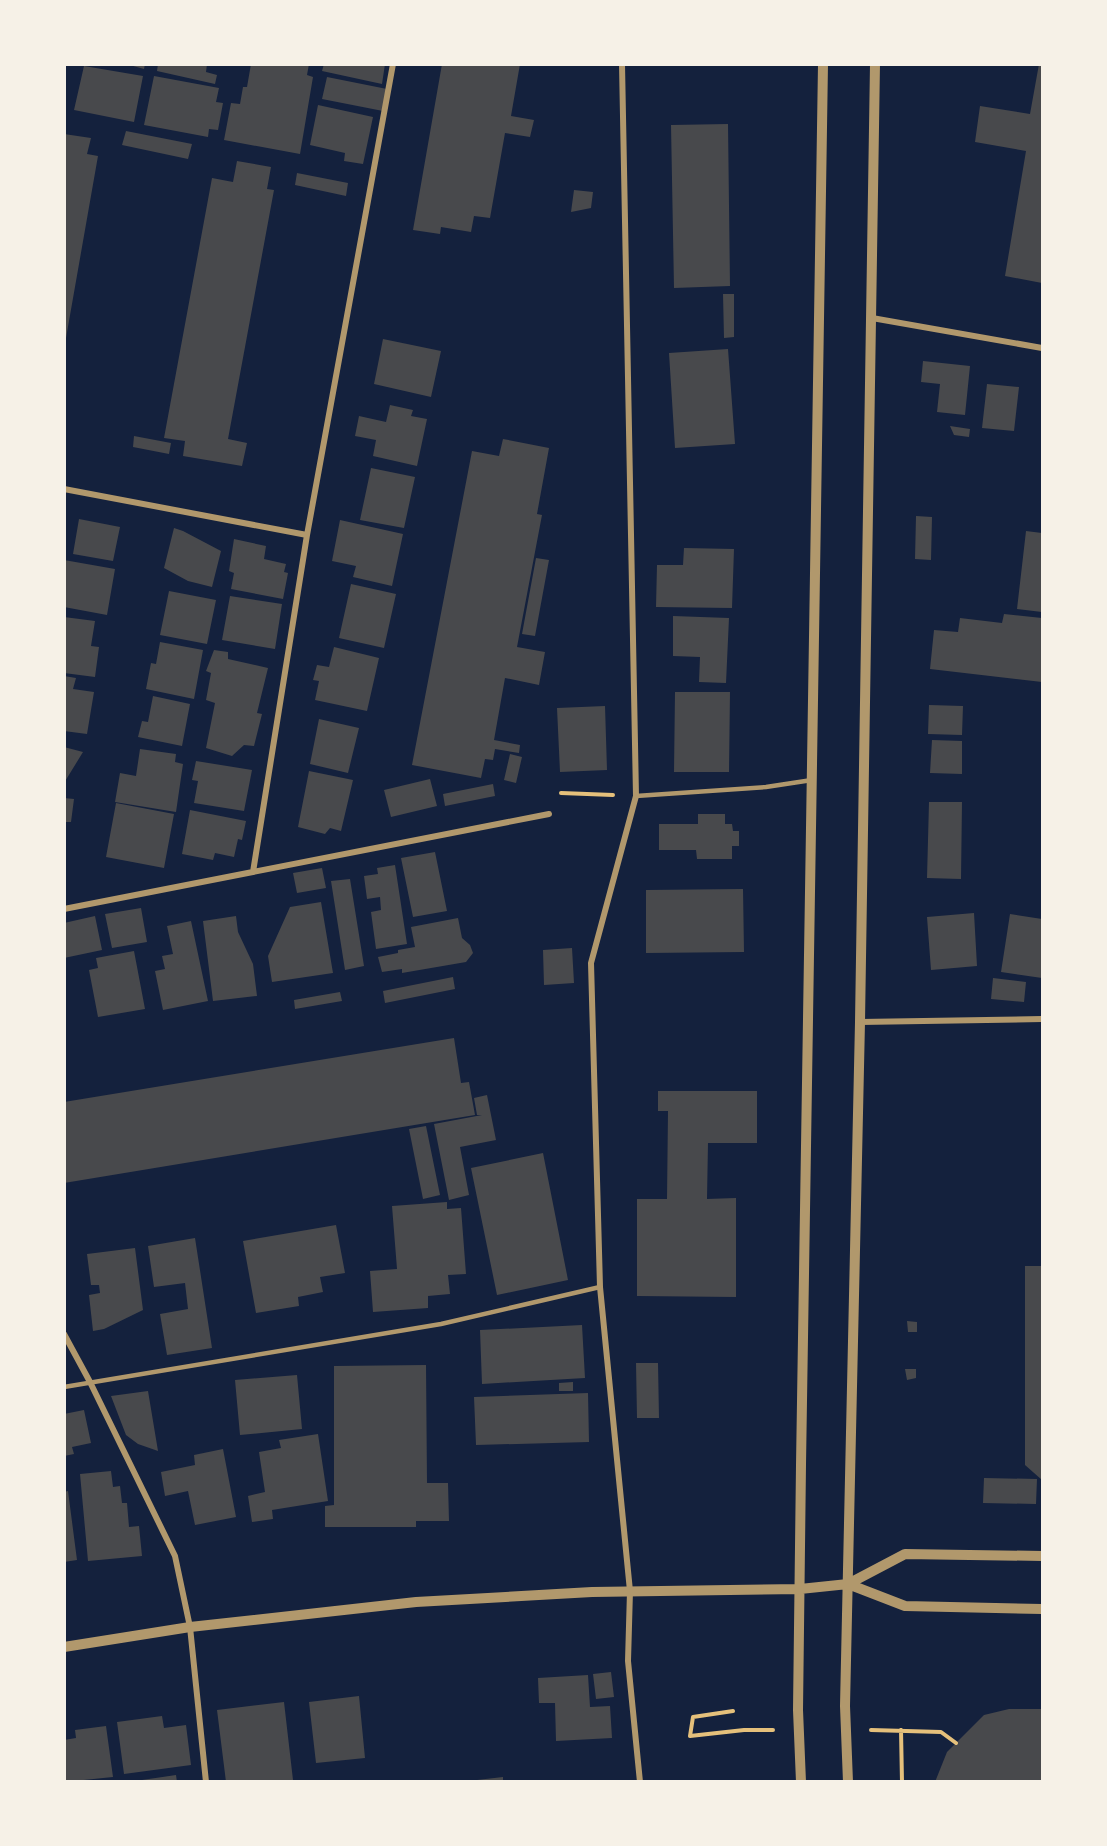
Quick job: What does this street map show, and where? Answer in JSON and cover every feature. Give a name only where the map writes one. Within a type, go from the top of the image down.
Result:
[{"type":"street","points":[[253,872],[308,535],[393,64]]},
{"type":"street","points":[[622,64],[636,796],[591,963],[600,1287],[630,1591],[628,1661],[640,1782]]},
{"type":"street","points":[[801,1782],[798,1710],[823,64]]},
{"type":"street","points":[[848,1782],[844,1706],[860,1022],[875,64]]},
{"type":"street","points":[[872,318],[1042,348]]},
{"type":"street","points":[[64,489],[308,535]]},
{"type":"street","points":[[64,909],[549,814]]},
{"type":"street","points":[[860,1022],[1042,1019]]},
{"type":"street","points":[[64,1334],[175,1556],[190,1627],[206,1782]]},
{"type":"street","points":[[64,1647],[190,1627],[416,1602],[630,1591],[800,1589],[848,1584],[905,1554],[1042,1556]]},
{"type":"street","points":[[848,1584],[905,1606],[1042,1609]]},
{"type":"lane","points":[[636,796],[766,787],[812,780]]},
{"type":"lane","points":[[64,1387],[441,1324],[600,1287]]},
{"type":"path","points":[[549,814],[560,793],[636,796]]},
{"type":"path","points":[[733,1711],[693,1718],[690,1736],[744,1730]]},
{"type":"path","points":[[902,1782],[901,1730],[941,1732],[956,1743]]},
{"type":"building","points":[[126,64],[145,64],[144,69]]},
{"type":"building","points":[[158,64],[207,64],[206,72],[217,75],[215,84],[157,71]]},
{"type":"building","points":[[251,64],[309,64],[307,75],[313,77],[300,154],[224,140],[231,103],[240,104],[243,87],[247,87]]},
{"type":"building","points":[[324,64],[385,64],[382,84],[322,71]]},
{"type":"building","points":[[442,64],[520,64],[511,116],[534,120],[530,137],[505,133],[490,218],[474,216],[471,232],[441,227],[440,234],[413,230]]},
{"type":"building","points":[[1039,64],[1042,64],[1042,283],[1005,276],[1026,151],[975,142],[980,106],[1030,114]]},
{"type":"building","points":[[84,66],[143,76],[134,122],[74,110]]},
{"type":"building","points":[[154,76],[219,88],[216,102],[223,103],[218,130],[209,129],[208,137],[144,125]]},
{"type":"building","points":[[327,77],[387,89],[383,111],[322,99]]},
{"type":"building","points":[[318,105],[373,117],[363,164],[344,161],[345,153],[310,145]]},
{"type":"building","points":[[728,124],[730,286],[674,288],[671,125]]},
{"type":"building","points":[[126,131],[192,144],[188,159],[122,145]]},
{"type":"building","points":[[64,134],[91,138],[87,154],[98,156],[66,338]]},
{"type":"building","points":[[237,161],[271,167],[267,189],[274,190],[228,439],[247,443],[242,466],[183,456],[185,441],[164,438],[212,178],[233,182]]},
{"type":"building","points":[[297,173],[348,183],[346,196],[295,185]]},
{"type":"building","points":[[574,190],[593,192],[591,208],[571,212]]},
{"type":"building","points":[[723,294],[734,294],[734,337],[724,338]]},
{"type":"building","points":[[383,339],[441,351],[431,397],[374,384]]},
{"type":"building","points":[[728,349],[735,444],[675,448],[669,353]]},
{"type":"building","points":[[923,361],[970,366],[965,415],[937,412],[940,384],[921,382]]},
{"type":"building","points":[[987,384],[1019,387],[1014,431],[982,428]]},
{"type":"building","points":[[390,405],[413,410],[411,416],[427,419],[417,466],[373,456],[376,440],[355,436],[359,416],[386,422]]},
{"type":"building","points":[[950,426],[970,429],[969,437],[954,435]]},
{"type":"building","points":[[134,436],[171,443],[169,454],[133,447]]},
{"type":"building","points":[[503,439],[549,448],[537,514],[542,515],[517,647],[545,652],[539,685],[505,678],[494,740],[520,745],[519,753],[495,749],[493,760],[485,759],[481,778],[412,765],[472,451],[499,456]]},
{"type":"building","points":[[371,468],[415,477],[404,528],[360,520]]},
{"type":"building","points":[[916,516],[932,517],[931,560],[915,559]]},
{"type":"building","points":[[79,519],[120,527],[113,561],[73,554]]},
{"type":"building","points":[[340,520],[403,534],[392,586],[353,577],[356,566],[332,561]]},
{"type":"building","points":[[174,528],[221,551],[212,587],[188,581],[164,568]]},
{"type":"building","points":[[1026,531],[1042,533],[1042,612],[1017,609]]},
{"type":"building","points":[[234,539],[266,546],[264,559],[286,564],[284,572],[288,573],[283,599],[231,589],[234,573],[229,571]]},
{"type":"building","points":[[684,548],[734,549],[732,608],[656,607],[657,565],[683,565]]},
{"type":"building","points":[[536,558],[549,560],[535,636],[522,634]]},
{"type":"building","points":[[64,560],[115,569],[107,615],[64,607]]},
{"type":"building","points":[[351,584],[396,594],[384,648],[339,638]]},
{"type":"building","points":[[169,591],[216,600],[207,644],[160,635]]},
{"type":"building","points":[[230,596],[282,604],[275,649],[222,640]]},
{"type":"building","points":[[1004,614],[1042,618],[1042,682],[930,669],[934,630],[958,632],[960,618],[1002,623]]},
{"type":"building","points":[[673,616],[729,618],[726,683],[699,682],[700,657],[673,656]]},
{"type":"building","points":[[64,617],[95,621],[91,646],[99,647],[95,677],[64,673]]},
{"type":"building","points":[[160,642],[203,650],[194,699],[146,689],[151,663],[156,664]]},
{"type":"building","points":[[334,647],[379,658],[367,711],[315,700],[319,681],[313,680],[317,665],[329,667]]},
{"type":"building","points":[[214,650],[228,652],[228,659],[268,668],[257,713],[262,714],[254,746],[244,745],[232,756],[206,748],[215,703],[206,700],[211,673],[206,671]]},
{"type":"building","points":[[64,676],[76,678],[73,689],[94,692],[87,734],[64,731]]},
{"type":"building","points":[[675,692],[730,692],[729,772],[674,772]]},
{"type":"building","points":[[153,696],[190,704],[182,746],[138,737],[142,721],[148,722]]},
{"type":"building","points":[[929,705],[963,706],[962,735],[928,734]]},
{"type":"building","points":[[605,706],[607,770],[560,772],[557,708]]},
{"type":"building","points":[[319,719],[359,728],[348,773],[310,764]]},
{"type":"building","points":[[932,740],[962,741],[962,774],[930,773]]},
{"type":"building","points":[[64,747],[83,752],[64,783]]},
{"type":"building","points":[[140,749],[176,754],[175,762],[183,764],[176,812],[115,802],[120,773],[136,776]]},
{"type":"building","points":[[510,754],[522,757],[516,783],[504,780]]},
{"type":"building","points":[[196,761],[252,770],[244,811],[194,803],[198,781],[192,780]]},
{"type":"building","points":[[309,771],[353,780],[341,831],[330,828],[325,834],[298,827]]},
{"type":"building","points":[[430,779],[437,806],[391,817],[384,790]]},
{"type":"building","points":[[493,784],[495,796],[445,806],[443,794]]},
{"type":"building","points":[[64,798],[74,799],[71,822],[64,822]]},
{"type":"building","points":[[929,802],[962,802],[961,879],[927,878]]},
{"type":"building","points":[[116,803],[174,814],[164,868],[106,857]]},
{"type":"building","points":[[190,810],[246,821],[242,840],[238,839],[234,857],[215,853],[213,860],[182,854]]},
{"type":"building","points":[[698,814],[725,814],[725,824],[732,824],[733,831],[739,831],[739,846],[732,846],[732,859],[697,859],[696,850],[659,850],[659,824],[698,824]]},
{"type":"building","points":[[435,852],[447,911],[413,917],[401,858]]},
{"type":"building","points":[[395,865],[407,944],[376,949],[371,912],[381,910],[380,897],[367,899],[364,876],[378,874],[377,868]]},
{"type":"building","points":[[322,868],[326,888],[297,893],[293,873]]},
{"type":"building","points":[[350,879],[364,966],[345,970],[331,881]]},
{"type":"building","points":[[743,889],[744,952],[646,953],[646,890]]},
{"type":"building","points":[[321,902],[333,973],[272,982],[268,956],[290,907]]},
{"type":"building","points":[[141,908],[147,942],[112,948],[105,914]]},
{"type":"building","points":[[974,913],[977,966],[931,970],[927,917]]},
{"type":"building","points":[[1010,914],[1042,919],[1042,978],[1001,972]]},
{"type":"building","points":[[95,916],[102,950],[64,958],[64,923]]},
{"type":"building","points":[[236,916],[238,932],[253,964],[257,996],[213,1001],[203,921]]},
{"type":"building","points":[[458,918],[462,938],[470,945],[473,953],[466,962],[402,973],[402,969],[382,972],[378,957],[415,947],[411,927]]},
{"type":"building","points":[[191,921],[208,1001],[163,1010],[155,971],[165,969],[162,956],[173,954],[167,926]]},
{"type":"building","points":[[572,948],[574,983],[544,985],[543,950]]},
{"type":"building","points":[[134,951],[145,1009],[98,1017],[89,970],[98,968],[96,958]]},
{"type":"building","points":[[453,977],[455,989],[385,1003],[383,991]]},
{"type":"building","points":[[993,978],[1026,982],[1024,1002],[991,999]]},
{"type":"building","points":[[340,992],[342,1001],[295,1009],[294,1000]]},
{"type":"building","points":[[454,1038],[461,1083],[469,1082],[475,1115],[64,1183],[64,1102]]},
{"type":"building","points":[[658,1091],[757,1091],[757,1143],[708,1143],[707,1199],[736,1198],[736,1297],[637,1296],[637,1199],[667,1199],[668,1111],[658,1111]]},
{"type":"building","points":[[487,1095],[496,1140],[460,1147],[469,1195],[449,1200],[434,1124],[482,1115],[477,1115],[474,1098]]},
{"type":"building","points":[[426,1126],[440,1195],[423,1199],[409,1129]]},
{"type":"building","points":[[543,1153],[568,1280],[497,1295],[471,1168]]},
{"type":"building","points":[[447,1202],[447,1209],[461,1208],[466,1274],[448,1275],[450,1294],[428,1296],[428,1308],[373,1312],[370,1271],[397,1269],[392,1206]]},
{"type":"building","points":[[336,1225],[345,1273],[320,1277],[323,1292],[298,1297],[299,1306],[256,1313],[243,1241]]},
{"type":"building","points":[[195,1238],[212,1348],[167,1355],[160,1314],[188,1309],[185,1283],[154,1287],[148,1246]]},
{"type":"building","points":[[135,1248],[143,1310],[104,1329],[93,1331],[89,1295],[100,1293],[99,1285],[91,1285],[87,1254]]},
{"type":"building","points":[[1025,1266],[1042,1266],[1042,1480],[1025,1465]]},
{"type":"building","points":[[907,1321],[917,1322],[917,1332],[908,1332]]},
{"type":"building","points":[[582,1325],[585,1378],[482,1384],[480,1330]]},
{"type":"building","points":[[636,1363],[658,1363],[659,1418],[637,1418]]},
{"type":"building","points":[[426,1365],[427,1483],[448,1483],[449,1521],[416,1521],[416,1527],[325,1527],[325,1506],[334,1505],[334,1366]]},
{"type":"building","points":[[905,1369],[916,1369],[916,1378],[907,1380]]},
{"type":"building","points":[[297,1375],[302,1429],[240,1435],[235,1380]]},
{"type":"building","points":[[573,1382],[573,1391],[559,1391],[559,1383]]},
{"type":"building","points":[[148,1391],[158,1451],[138,1444],[126,1435],[111,1396]]},
{"type":"building","points":[[588,1393],[589,1442],[476,1445],[474,1397]]},
{"type":"building","points":[[84,1410],[91,1443],[72,1447],[74,1454],[64,1456],[64,1414]]},
{"type":"building","points":[[318,1434],[328,1501],[272,1510],[273,1519],[252,1522],[248,1496],[265,1492],[259,1452],[281,1448],[279,1440]]},
{"type":"building","points":[[223,1449],[236,1517],[195,1525],[188,1491],[165,1496],[161,1472],[195,1465],[194,1455]]},
{"type":"building","points":[[111,1471],[113,1487],[120,1486],[122,1503],[127,1503],[129,1527],[139,1526],[142,1556],[88,1561],[80,1474]]},
{"type":"building","points":[[984,1478],[1037,1479],[1036,1504],[983,1503]]},
{"type":"building","points":[[68,1491],[77,1560],[64,1562],[64,1492]]},
{"type":"building","points":[[611,1672],[614,1697],[596,1699],[593,1674]]},
{"type":"building","points":[[588,1675],[590,1707],[610,1706],[612,1738],[556,1741],[555,1703],[539,1703],[538,1678]]},
{"type":"building","points":[[359,1696],[365,1758],[316,1763],[309,1702]]},
{"type":"building","points":[[284,1702],[293,1780],[226,1782],[217,1710]]},
{"type":"building","points":[[1009,1709],[1042,1709],[1042,1782],[935,1782],[947,1752],[984,1715]]},
{"type":"building","points":[[162,1716],[164,1728],[186,1725],[191,1765],[124,1774],[117,1722]]},
{"type":"building","points":[[106,1726],[113,1777],[64,1782],[64,1740],[76,1738],[75,1730]]},
{"type":"building","points":[[176,1775],[177,1782],[142,1782],[142,1780]]},
{"type":"building","points":[[503,1777],[503,1782],[477,1782],[477,1780]]}]
